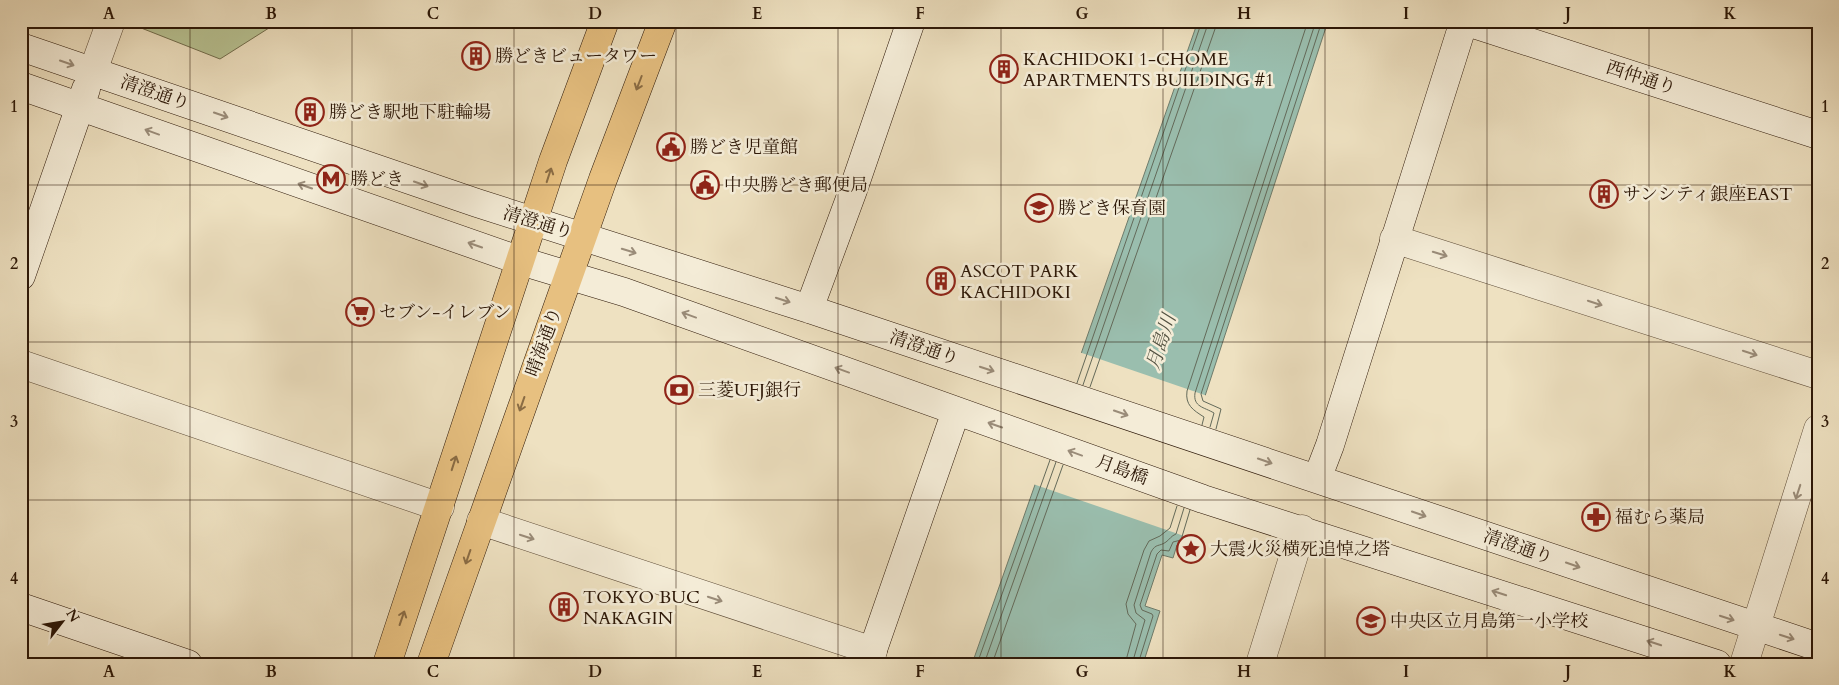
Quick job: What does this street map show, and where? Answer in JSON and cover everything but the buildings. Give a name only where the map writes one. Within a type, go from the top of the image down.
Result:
[{"type":"main road","points":[[387,664],[553,161],[605,21]]},
{"type":"main road","name":"晴海通り","points":[[431,664],[568,275],[663,21]]},
{"type":"street","points":[[21,276],[110,21]]},
{"type":"street","points":[[809,308],[861,196],[911,21]]},
{"type":"street","points":[[1317,479],[1330,445],[1464,21]]},
{"type":"street","name":"西仲通り","points":[[1464,21],[1818,135]]},
{"type":"street","name":"清澄通り","points":[[21,47],[534,222],[809,308],[1818,647]]},
{"type":"street","points":[[21,86],[521,261],[624,292],[956,411],[870,657],[481,521]]},
{"type":"street","points":[[1394,239],[1818,374]]},
{"type":"street","points":[[21,364],[440,507]]},
{"type":"street","name":"月島橋","points":[[956,411],[1203,499],[1302,529]]},
{"type":"street","points":[[1744,664],[1818,429]]},
{"type":"street","points":[[1260,664],[1302,529],[1717,664]]},
{"type":"street","points":[[21,607],[188,664]]},
{"type":"shaded area","points":[[132,21],[280,21],[220,59],[131,24]]},
{"type":"water","name":"月島川","points":[[1198,21],[1328,21],[1205,396],[1228,405],[1184,547],[1177,545],[1173,558],[1162,555],[1145,606],[1160,611],[1143,664],[972,664]]},
{"type":"pier","points":[[1079,352],[1231,404],[1190,538],[1033,484]]},
{"type":"place","name":"勝どきビュータワー","points":[[476,56]]},
{"type":"place","name":"KACHIDOKI 1-CHOME APARTMENTS BUILDING #1","points":[[1004,69]]},
{"type":"place","name":"勝どき駅地下駐輪場","points":[[310,112]]},
{"type":"place","name":"勝どき児童館","points":[[671,147]]},
{"type":"place","name":"勝どき","points":[[331,179]]},
{"type":"place","name":"中央勝どき郵便局","points":[[705,185]]},
{"type":"place","name":"サンシティ銀座EAST","points":[[1604,194]]},
{"type":"place","name":"勝どき保育園","points":[[1039,208]]},
{"type":"place","name":"ASCOT PARK KACHIDOKI","points":[[941,281]]},
{"type":"place","name":"セブン-イレブン","points":[[360,312]]},
{"type":"place","name":"三菱UFJ銀行","points":[[679,390]]},
{"type":"place","name":"福むら薬局","points":[[1596,517]]},
{"type":"place","name":"大震火災横死追悼之塔","points":[[1191,549]]},
{"type":"place","name":"TOKYO BUC NAKAGIN","points":[[564,607]]},
{"type":"place","name":"中央区立月島第一小学校","points":[[1371,621]]}]
